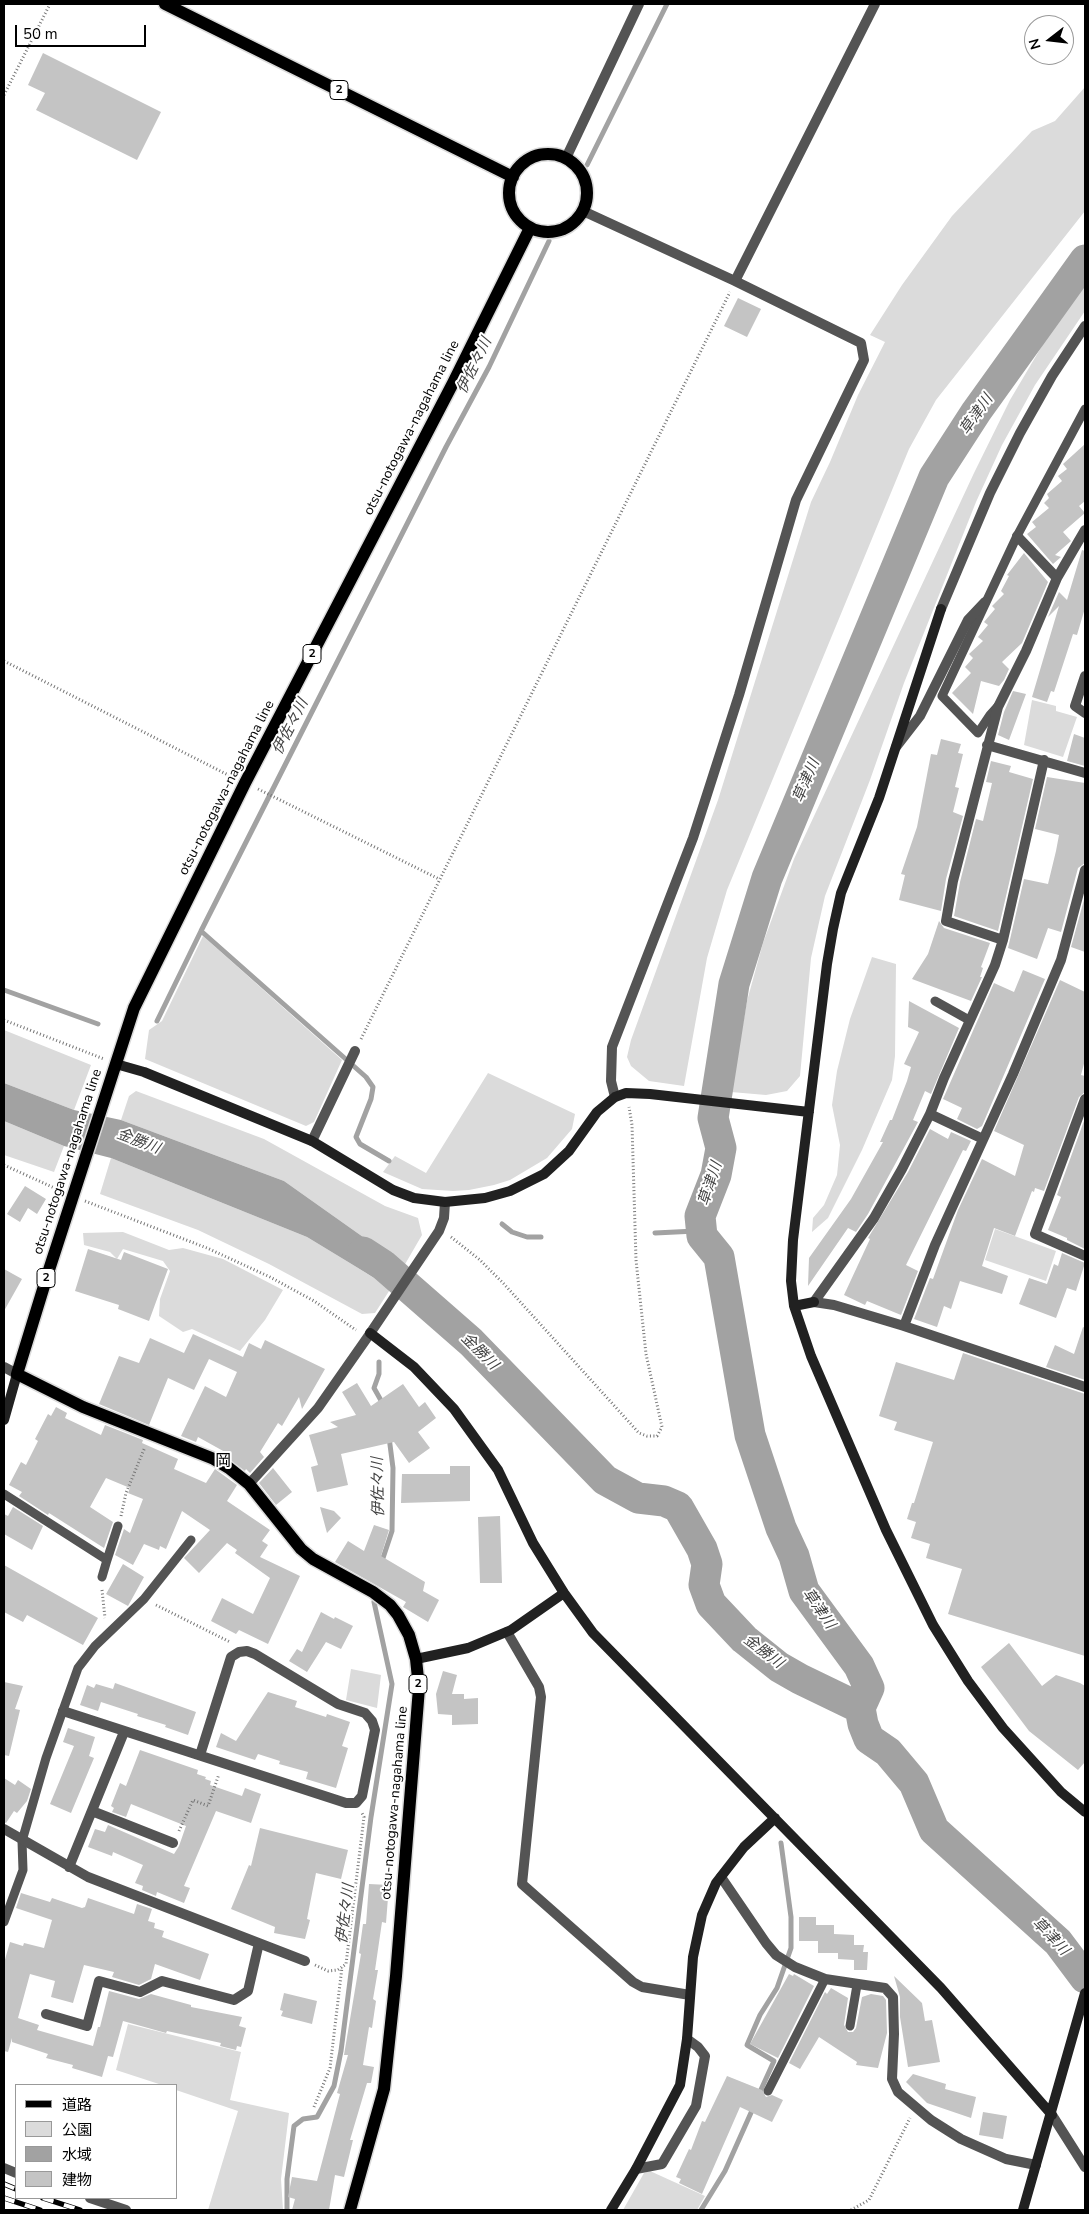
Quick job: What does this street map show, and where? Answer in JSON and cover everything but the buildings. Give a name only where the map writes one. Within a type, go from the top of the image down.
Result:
[{"type":"main road","name":"2","points":[[165,4],[513,177]]},
{"type":"main road","points":[[542,155],[566,158],[576,166],[583,176],[587,187],[583,212],[570,225],[554,232],[542,232],[530,228],[514,211],[510,200],[510,188],[513,177],[520,166],[530,159],[542,155]]},
{"type":"main road","name":"otsu-notogawa-nagahama line","points":[[350,2210],[384,2089],[396,1976],[419,1688],[416,1659],[409,1635],[390,1605],[373,1592],[313,1559],[301,1549],[249,1484],[214,1459],[84,1407],[17,1374],[134,1008],[244,783],[453,383],[530,228]]},
{"type":"street","points":[[566,158],[639,4]]},
{"type":"street","points":[[735,281],[875,4]]},
{"type":"street","points":[[583,212],[735,281],[861,342],[864,360],[796,500],[739,695],[693,838],[612,1047],[611,1081],[615,1097]]},
{"type":"street","points":[[1085,326],[1052,376],[1020,433],[990,493],[941,609],[879,798],[841,893],[827,964],[793,1240],[791,1281],[794,1306],[811,1356],[852,1446],[886,1530],[932,1625],[968,1681],[1003,1728],[1061,1792],[1085,1812]]},
{"type":"street","points":[[1003,940],[946,921],[953,881],[987,744],[999,705],[1026,651],[1057,578],[1081,549],[1085,530]]},
{"type":"street","points":[[1017,536],[1057,578]]},
{"type":"street","points":[[896,747],[920,716],[968,620],[985,602]]},
{"type":"street","points":[[1085,676],[1075,706],[1085,713]]},
{"type":"street","points":[[987,744],[1085,773]]},
{"type":"street","points":[[814,1302],[874,1218],[930,1114],[969,1020],[995,965],[1003,940],[1044,760]]},
{"type":"street","points":[[904,1326],[935,1245],[1017,1066],[1061,960],[1085,870]]},
{"type":"street","points":[[312,1141],[355,1051]]},
{"type":"street","points":[[116,1064],[144,1072],[312,1141],[393,1190],[414,1198],[445,1202],[485,1198],[510,1191],[544,1174],[569,1151],[597,1112],[615,1097],[626,1093],[809,1112]]},
{"type":"street","points":[[1085,1099],[1035,1234],[1085,1256]]},
{"type":"street","points":[[930,1114],[983,1139]]},
{"type":"street","points":[[249,1484],[318,1408],[371,1332],[433,1242],[444,1218],[445,1202]]},
{"type":"street","points":[[794,1306],[814,1302],[834,1304],[1085,1387]]},
{"type":"street","points":[[371,1332],[414,1366],[454,1409],[498,1470],[533,1543],[564,1593],[593,1633],[941,1988],[1052,2115],[1085,2167]]},
{"type":"street","points":[[4,1367],[17,1374],[4,1420]]},
{"type":"street","points":[[416,1659],[468,1648],[507,1632],[564,1593]]},
{"type":"street","points":[[507,1632],[539,1687],[541,1697],[522,1884],[633,1982],[642,1986],[690,1995]]},
{"type":"street","points":[[63,1711],[346,1803],[356,1803],[362,1796],[375,1730],[372,1721],[365,1714],[338,1704],[255,1654],[247,1651],[239,1652],[231,1657],[200,1755]]},
{"type":"street","points":[[69,1867],[124,1732]]},
{"type":"street","points":[[92,1811],[173,1843]]},
{"type":"street","points":[[611,2210],[636,2169],[680,2085],[696,1934],[702,1915],[721,1878],[744,1847],[775,1818]]},
{"type":"street","points":[[4,1829],[88,1877],[305,1961]]},
{"type":"street","points":[[721,1878],[766,1944],[776,1955],[795,1966],[825,1979],[885,1988],[893,1997],[892,2079],[898,2092],[931,2120],[961,2138],[1006,2159],[1036,2165]]},
{"type":"street","points":[[46,2014],[87,2026],[99,1981],[140,1992],[162,1981],[234,2000],[248,1991],[259,1943]]},
{"type":"street","points":[[1022,2210],[1052,2115],[1085,1993]]},
{"type":"street","points":[[636,2169],[662,2164],[696,2106],[705,2056],[698,2047],[686,2039]]},
{"type":"street","points":[[93,2199],[126,2210]]},
{"type":"lane","points":[[999,705],[978,733],[942,696],[1017,536],[1085,409]]},
{"type":"lane","points":[[935,1001],[969,1020]]},
{"type":"lane","points":[[4,1494],[107,1560]]},
{"type":"lane","points":[[102,1577],[118,1526]]},
{"type":"lane","points":[[4,1922],[23,1870],[22,1841],[46,1758],[78,1668],[112,1630],[144,1599],[191,1540]]},
{"type":"lane","points":[[768,2091],[825,1979]]},
{"type":"lane","points":[[850,2026],[857,1985]]},
{"type":"path","points":[[4,95],[50,4]]},
{"type":"path","points":[[355,1051],[735,281]]},
{"type":"path","points":[[4,660],[244,783]]},
{"type":"path","points":[[264,792],[439,879]]},
{"type":"path","points":[[4,1020],[116,1064]]},
{"type":"path","points":[[439,1231],[457,1240],[504,1284],[639,1433],[647,1436],[657,1436],[662,1427],[646,1354],[636,1260],[632,1124],[626,1093]]},
{"type":"path","points":[[4,1165],[73,1196],[207,1248],[270,1277],[371,1332]]},
{"type":"path","points":[[118,1526],[126,1493],[151,1434]]},
{"type":"path","points":[[102,1577],[106,1619],[112,1630]]},
{"type":"path","points":[[144,1599],[229,1641],[239,1652]]},
{"type":"path","points":[[173,1843],[193,1800],[208,1806],[223,1762]]},
{"type":"path","points":[[305,1961],[328,1971],[338,1970],[346,1964],[364,1817],[356,1803]]},
{"type":"path","points":[[314,2107],[330,2068],[342,1966]]},
{"type":"path","points":[[852,2210],[870,2200],[916,2107]]},
{"type":"green space","points":[[1085,87],[1085,211],[936,400],[909,449],[727,890],[707,958],[684,1086],[649,1081],[631,1066],[627,1057],[631,1040],[718,800],[811,502],[858,395],[885,342],[870,335],[902,285],[952,216],[1032,131],[1055,121]]},
{"type":"green space","points":[[1085,284],[1085,311],[1035,385],[1002,445],[976,502],[904,683],[870,780],[825,896],[811,958],[800,1076],[787,1091],[766,1095],[731,1092],[747,1001],[763,943],[794,859],[1010,400],[1049,334]]},
{"type":"green space","points":[[1032,700],[1056,706],[1056,711],[1077,717],[1063,757],[1024,745]]},
{"type":"green space","points":[[203,936],[342,1060],[314,1122],[306,1126],[145,1059],[149,1030],[162,1021]]},
{"type":"green space","points":[[872,957],[896,964],[895,1056],[892,1080],[862,1150],[828,1218],[812,1232],[813,1218],[824,1205],[837,1175],[840,1145],[832,1105],[837,1071],[850,1019]]},
{"type":"green space","points":[[4,1030],[91,1065],[74,1110],[4,1083]]},
{"type":"green space","points":[[488,1073],[575,1114],[572,1129],[547,1158],[510,1180],[469,1190],[422,1189],[383,1172],[395,1156],[426,1173]]},
{"type":"green space","points":[[136,1091],[264,1139],[385,1206],[418,1218],[422,1235],[404,1266],[284,1181],[121,1120],[129,1096]]},
{"type":"green space","points":[[4,1121],[64,1146],[54,1172],[4,1155]]},
{"type":"green space","points":[[111,1158],[307,1237],[391,1288],[375,1313],[362,1314],[269,1264],[198,1230],[100,1194]]},
{"type":"green space","points":[[995,1229],[1056,1251],[1046,1281],[985,1260]]},
{"type":"green space","points":[[123,1232],[169,1250],[183,1248],[223,1259],[283,1290],[265,1320],[240,1351],[192,1329],[183,1332],[159,1316],[160,1299],[170,1271],[163,1261],[123,1249],[117,1259],[110,1252],[84,1245],[83,1233]]},
{"type":"green space","points":[[351,1669],[381,1675],[377,1708],[346,1700]]},
{"type":"green space","points":[[128,2024],[241,2052],[230,2100],[289,2113],[281,2179],[283,2210],[208,2210],[238,2111],[178,2091],[178,2084],[159,2084],[116,2070]]},
{"type":"green space","points":[[650,2171],[705,2196],[697,2210],[623,2210],[644,2173]]},
{"type":"water","points":[[4,1083],[74,1110],[121,1120],[284,1181],[404,1266],[391,1288],[307,1237],[111,1158],[64,1146],[4,1121]]},
{"type":"waterway","name":"伊佐々川","points":[[587,165],[667,4]]},
{"type":"waterway","name":"伊佐々川","points":[[389,1161],[360,1144],[356,1137],[371,1099],[373,1087],[366,1077],[201,931],[446,447],[489,367],[549,241]]},
{"type":"waterway","name":"草津川","points":[[1085,260],[976,412],[934,477],[767,878],[734,984],[713,1118],[721,1148],[716,1175],[700,1216],[702,1236],[719,1257],[750,1435],[781,1528],[794,1556],[804,1591],[859,1666],[869,1688],[860,1708],[863,1724],[869,1739],[888,1752],[914,1783],[934,1830],[1058,1942],[1085,1978]]},
{"type":"waterway","points":[[157,1021],[201,931]]},
{"type":"waterway","points":[[4,990],[98,1024]]},
{"type":"waterway","name":"伊佐々川","points":[[502,1224],[512,1232],[527,1237],[541,1237]]},
{"type":"waterway","name":"伊佐々川","points":[[655,1233],[696,1231],[702,1236]]},
{"type":"waterway","name":"金勝川","points":[[363,1252],[383,1265],[471,1342],[605,1480],[638,1498],[664,1501],[678,1507],[702,1549],[707,1564],[704,1585],[711,1604],[744,1639],[779,1667],[860,1708]]},
{"type":"waterway","name":"伊佐々川","points":[[379,1362],[379,1374],[374,1388],[383,1404]]},
{"type":"waterway","name":"伊佐々川","points":[[381,1564],[392,1531],[393,1468],[389,1437]]},
{"type":"waterway","name":"伊佐々川","points":[[287,2210],[287,2179],[294,2126],[303,2119],[317,2117],[334,2086],[341,2051],[371,1817],[392,1684],[374,1602]]},
{"type":"waterway","points":[[759,2094],[774,2061],[747,2045],[760,2015],[777,1988],[791,1948],[791,1917],[781,1843]]},
{"type":"waterway","points":[[701,2210],[725,2171],[754,2106]]},
{"type":"railway","points":[[4,2184],[15,2189]]},
{"type":"railway","points":[[4,2198],[40,2210]]},
{"type":"railway","points":[[46,2199],[80,2210]]},
{"type":"district","name":"岡","points":[[223,1462]]}]
